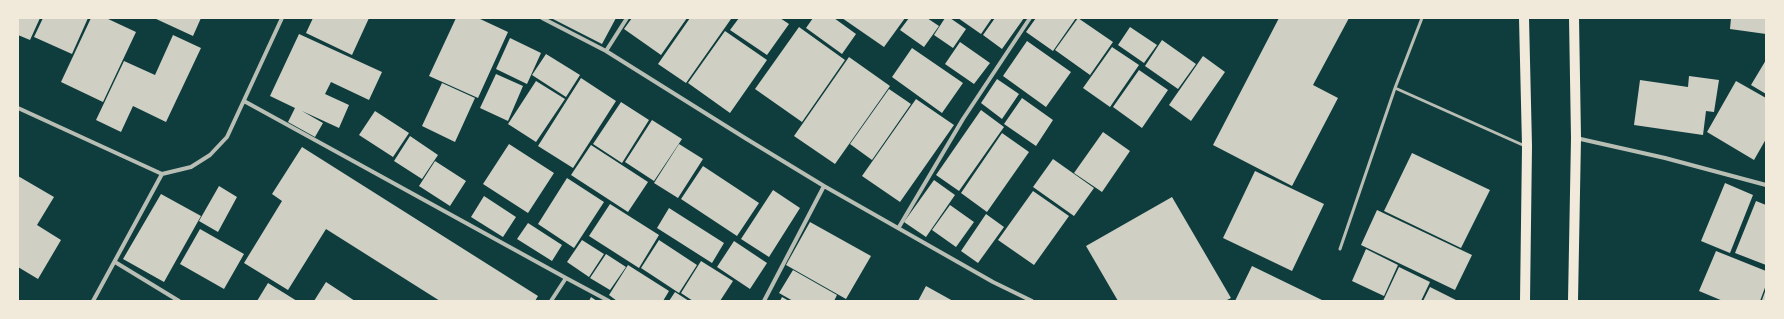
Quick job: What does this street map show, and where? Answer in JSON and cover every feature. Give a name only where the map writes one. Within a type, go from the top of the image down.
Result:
[{"type":"main road","points":[[1524,18],[1527,146],[1525,301]]},
{"type":"main road","points":[[1573,301],[1576,138],[1574,18]]},
{"type":"street","points":[[18,108],[162,174],[191,167],[210,155],[227,137],[282,18]]},
{"type":"street","points":[[542,18],[606,51],[824,186],[899,227],[993,282],[1032,301]]},
{"type":"street","points":[[606,51],[627,18]]},
{"type":"street","points":[[899,227],[963,119],[1030,18]]},
{"type":"street","points":[[244,101],[609,301]]},
{"type":"street","points":[[1576,138],[1651,155],[1766,185]]},
{"type":"street","points":[[93,301],[162,174]]},
{"type":"street","points":[[764,301],[824,186]]},
{"type":"street","points":[[115,262],[180,301]]},
{"type":"street","points":[[551,301],[566,278]]},
{"type":"lane","points":[[1340,249],[1395,88],[1422,18]]},
{"type":"lane","points":[[1395,88],[1527,146]]},
{"type":"building","points":[[18,18],[40,18],[30,40],[18,35]]},
{"type":"building","points":[[43,18],[88,18],[72,54],[34,37]]},
{"type":"building","points":[[91,18],[106,18],[136,32],[103,102],[61,82]]},
{"type":"building","points":[[154,18],[201,18],[193,36]]},
{"type":"building","points":[[313,18],[369,18],[352,55],[306,33]]},
{"type":"building","points":[[456,18],[478,18],[508,32],[478,98],[429,76]]},
{"type":"building","points":[[551,18],[616,18],[602,44]]},
{"type":"building","points":[[632,18],[687,18],[661,55],[624,29]]},
{"type":"building","points":[[690,18],[731,19],[686,83],[658,64]]},
{"type":"building","points":[[739,18],[780,18],[789,24],[767,55],[730,30]]},
{"type":"building","points":[[813,18],[834,18],[856,34],[842,54],[806,28]]},
{"type":"building","points":[[842,18],[905,18],[884,47]]},
{"type":"building","points":[[909,18],[927,18],[939,26],[924,47],[900,30]]},
{"type":"building","points":[[945,18],[950,18],[966,29],[953,48],[934,35]]},
{"type":"building","points":[[958,18],[992,18],[981,34]]},
{"type":"building","points":[[995,18],[1024,18],[1002,49],[983,35]]},
{"type":"building","points":[[1036,18],[1076,18],[1053,51],[1026,32]]},
{"type":"building","points":[[1078,18],[1113,42],[1090,75],[1055,50]]},
{"type":"building","points":[[1279,18],[1349,18],[1313,85],[1338,98],[1292,186],[1213,145]]},
{"type":"building","points":[[1731,18],[1766,18],[1766,34],[1730,29]]},
{"type":"building","points":[[799,27],[845,60],[802,122],[755,89]]},
{"type":"building","points":[[1130,27],[1157,45],[1144,63],[1118,45]]},
{"type":"building","points":[[725,31],[767,60],[730,113],[688,83]]},
{"type":"building","points":[[299,34],[382,72],[369,100],[331,82],[325,94],[349,105],[339,128],[302,111],[323,123],[315,137],[288,122],[295,108],[270,96]]},
{"type":"building","points":[[173,35],[201,48],[166,122],[133,106],[121,132],[96,120],[124,61],[155,75]]},
{"type":"building","points":[[510,38],[541,53],[527,84],[496,69]]},
{"type":"building","points":[[1162,40],[1196,64],[1178,89],[1145,66]]},
{"type":"building","points":[[1027,41],[1071,72],[1046,107],[1003,76]]},
{"type":"building","points":[[960,42],[990,63],[974,84],[945,64]]},
{"type":"building","points":[[1112,47],[1139,65],[1110,107],[1083,88]]},
{"type":"building","points":[[912,48],[963,83],[942,113],[892,77]]},
{"type":"building","points":[[546,54],[580,75],[566,97],[532,75]]},
{"type":"building","points":[[1203,56],[1225,72],[1191,121],[1169,105]]},
{"type":"building","points":[[849,57],[890,86],[835,164],[794,136]]},
{"type":"building","points":[[1766,60],[1766,94],[1751,85]]},
{"type":"building","points":[[1139,70],[1168,90],[1142,128],[1113,107]]},
{"type":"building","points":[[496,74],[523,86],[508,121],[480,108]]},
{"type":"building","points":[[1689,76],[1719,80],[1714,112],[1706,111],[1703,135],[1634,125],[1640,80],[1688,87]]},
{"type":"building","points":[[581,78],[616,101],[573,168],[538,146]]},
{"type":"building","points":[[997,79],[1019,94],[1002,119],[981,103]]},
{"type":"building","points":[[536,81],[565,99],[536,142],[508,124]]},
{"type":"building","points":[[1736,81],[1766,98],[1766,139],[1754,160],[1707,132]]},
{"type":"building","points":[[442,83],[475,98],[455,142],[422,126]]},
{"type":"building","points":[[889,89],[911,104],[872,160],[850,144]]},
{"type":"building","points":[[1022,98],[1053,120],[1036,146],[1004,124]]},
{"type":"building","points":[[916,99],[954,125],[900,202],[862,176]]},
{"type":"building","points":[[621,102],[649,120],[622,163],[593,144]]},
{"type":"building","points":[[981,110],[1004,127],[959,191],[936,175]]},
{"type":"building","points":[[375,111],[409,133],[393,157],[359,135]]},
{"type":"building","points":[[652,120],[682,139],[654,181],[625,162]]},
{"type":"building","points":[[1103,132],[1130,151],[1102,192],[1074,173]]},
{"type":"building","points":[[1002,133],[1029,152],[987,212],[961,193]]},
{"type":"building","points":[[410,136],[438,155],[422,179],[394,161]]},
{"type":"building","points":[[509,144],[554,173],[528,213],[483,184]]},
{"type":"building","points":[[679,144],[703,159],[678,198],[654,183]]},
{"type":"building","points":[[591,145],[648,182],[628,212],[571,175]]},
{"type":"building","points":[[302,147],[538,296],[535,301],[440,301],[326,229],[288,290],[244,263],[282,201],[272,194]]},
{"type":"building","points":[[1412,153],[1490,190],[1461,248],[1384,211]]},
{"type":"building","points":[[1053,159],[1094,188],[1074,216],[1033,187]]},
{"type":"building","points":[[435,161],[466,181],[450,206],[419,186]]},
{"type":"building","points":[[703,166],[759,203],[737,236],[681,199]]},
{"type":"building","points":[[1255,171],[1324,204],[1292,271],[1223,238]]},
{"type":"building","points":[[18,176],[54,197],[37,225],[61,240],[38,279],[18,267]]},
{"type":"building","points":[[567,178],[604,202],[574,248],[538,224]]},
{"type":"building","points":[[934,180],[955,195],[926,237],[904,222]]},
{"type":"building","points":[[1725,183],[1753,195],[1730,253],[1701,241]]},
{"type":"building","points":[[219,186],[237,197],[218,232],[199,221]]},
{"type":"building","points":[[773,190],[800,208],[769,257],[741,239]]},
{"type":"building","points":[[1033,191],[1069,216],[1034,265],[998,240]]},
{"type":"building","points":[[161,194],[201,216],[164,282],[123,259]]},
{"type":"building","points":[[484,196],[516,217],[503,237],[471,217]]},
{"type":"building","points":[[1172,197],[1231,298],[1225,301],[1118,301],[1086,246]]},
{"type":"building","points":[[1756,201],[1766,205],[1766,265],[1735,253]]},
{"type":"building","points":[[610,204],[659,235],[639,268],[589,236]]},
{"type":"building","points":[[950,205],[974,222],[956,247],[932,230]]},
{"type":"building","points":[[669,208],[724,243],[712,263],[657,228]]},
{"type":"building","points":[[1377,210],[1472,255],[1455,290],[1361,245]]},
{"type":"building","points":[[986,214],[1004,227],[978,263],[961,251]]},
{"type":"building","points":[[810,222],[871,256],[846,299],[786,265]]},
{"type":"building","points":[[528,223],[562,245],[552,261],[517,239]]},
{"type":"building","points":[[200,229],[244,254],[224,289],[180,264]]},
{"type":"building","points":[[582,240],[604,254],[589,277],[567,262]]},
{"type":"building","points":[[659,240],[697,265],[679,293],[641,268]]},
{"type":"building","points":[[734,241],[767,263],[750,289],[717,267]]},
{"type":"building","points":[[1366,249],[1398,265],[1384,296],[1352,281]]},
{"type":"building","points":[[1716,251],[1766,271],[1766,285],[1760,301],[1723,301],[1699,291]]},
{"type":"building","points":[[606,254],[626,267],[610,290],[590,278]]},
{"type":"building","points":[[701,261],[733,281],[720,301],[693,301],[681,293]]},
{"type":"building","points":[[628,265],[669,291],[663,301],[617,301],[609,295]]},
{"type":"building","points":[[1252,266],[1324,301],[1235,301]]},
{"type":"building","points":[[1399,267],[1430,282],[1421,301],[1383,301]]},
{"type":"building","points":[[793,270],[837,295],[834,301],[793,301],[779,293]]},
{"type":"building","points":[[326,282],[355,301],[314,301]]},
{"type":"building","points":[[268,283],[297,301],[257,301]]},
{"type":"building","points":[[926,286],[953,301],[918,301]]},
{"type":"building","points":[[1430,287],[1458,301],[1423,301]]},
{"type":"building","points":[[1766,289],[1766,301],[1765,301],[1762,300]]},
{"type":"building","points":[[675,292],[689,301],[669,301]]},
{"type":"building","points":[[591,297],[597,301],[589,301]]},
{"type":"building","points":[[782,297],[789,301],[780,301]]}]
